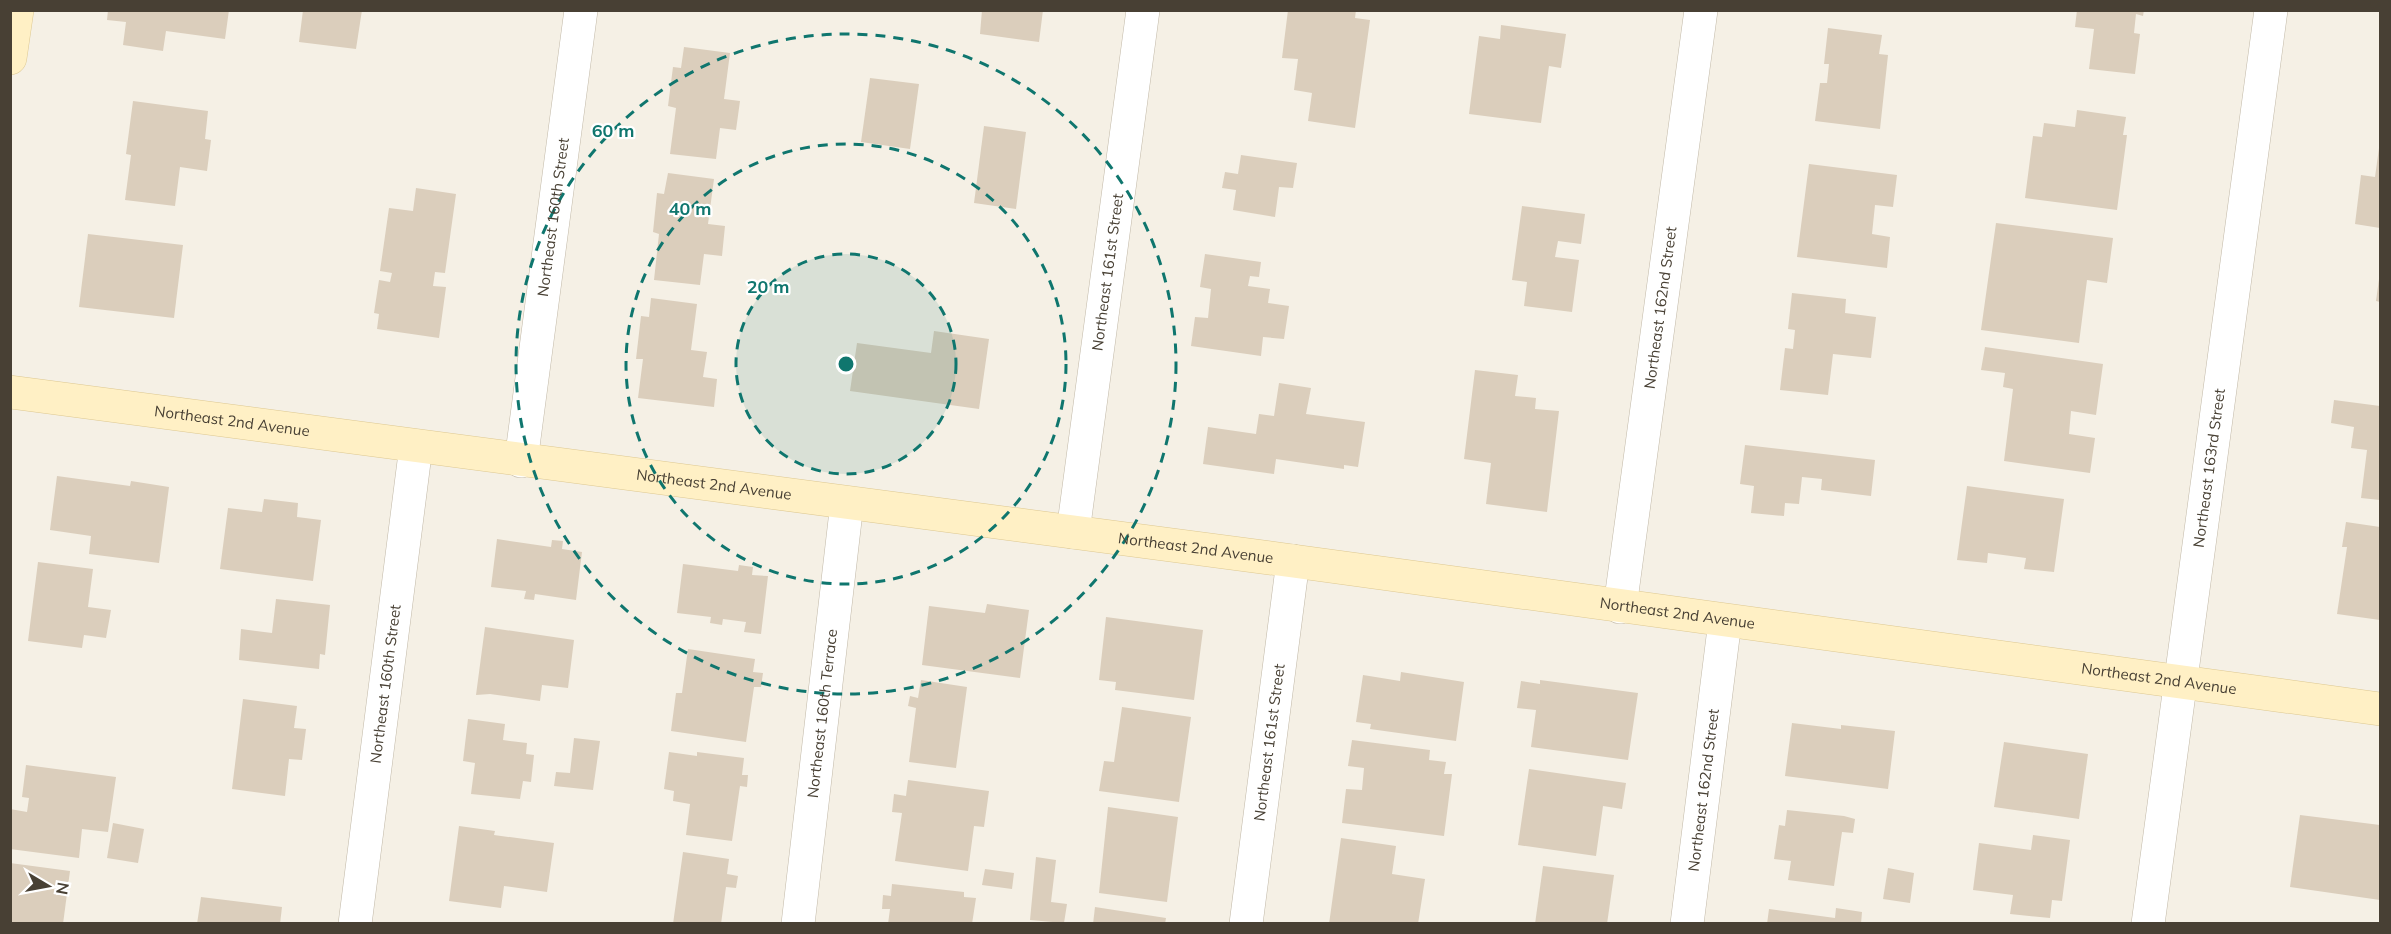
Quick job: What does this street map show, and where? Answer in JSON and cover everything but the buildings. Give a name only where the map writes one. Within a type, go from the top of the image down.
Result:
[{"type":"street","points":[[10,58],[17,10]]},
{"type":"street","name":"Northeast 160th Street","points":[[521,461],[581,10]]},
{"type":"street","name":"Northeast 161st Street","points":[[1073,532],[1143,10]]},
{"type":"street","name":"Northeast 162nd Street","points":[[1620,607],[1701,10]]},
{"type":"street","name":"Northeast 163rd Street","points":[[2148,924],[2271,10]]},
{"type":"street","name":"Northeast 2nd Avenue","points":[[10,392],[1293,561],[2380,709]]},
{"type":"street","name":"Northeast 160th Street","points":[[356,924],[416,446]]},
{"type":"street","name":"Northeast 160th Terrace","points":[[798,924],[847,503]]},
{"type":"street","name":"Northeast 161st Street","points":[[1246,924],[1293,561]]},
{"type":"street","name":"Northeast 162nd Street","points":[[1687,924],[1725,621]]}]
